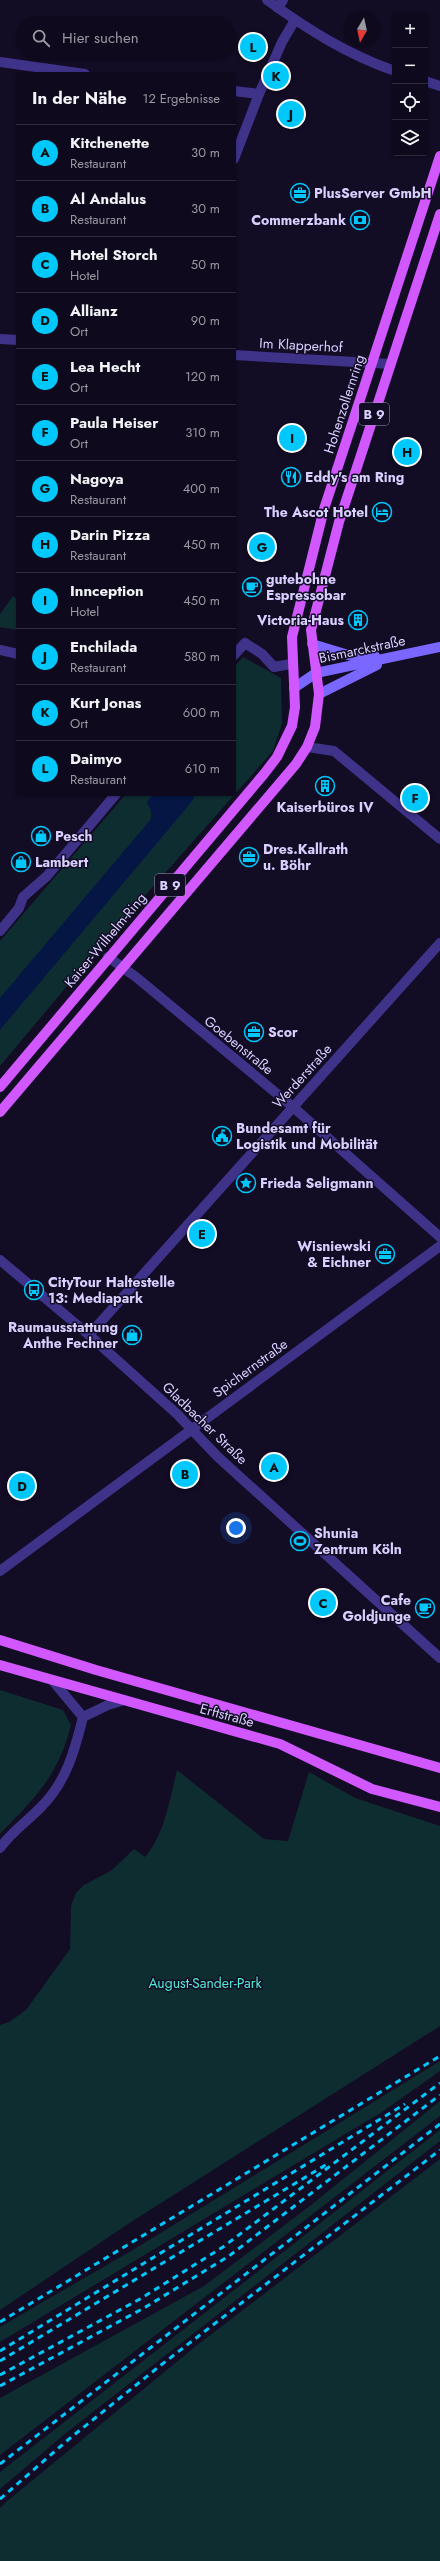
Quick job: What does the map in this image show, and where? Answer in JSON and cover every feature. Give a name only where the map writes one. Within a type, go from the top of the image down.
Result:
[{"type":"main road","name":"Hohenzollernring","points":[[292,664],[294,630],[324,509],[440,156]]},
{"type":"main road","name":"B 9","points":[[0,1112],[276,785],[296,764],[307,748],[315,727],[319,694],[311,630],[339,522],[440,214]]},
{"type":"main road","points":[[312,644],[355,657],[395,656]]},
{"type":"main road","name":"Bismarckstraße","points":[[294,688],[316,673],[440,647]]},
{"type":"main road","points":[[319,694],[395,656]]},
{"type":"main road","name":"Kaiser-Wilhelm-Ring","points":[[0,1087],[277,757],[292,726],[294,688],[292,664]]},
{"type":"main road","name":"Erftstraße","points":[[0,1640],[96,1670],[440,1768]]},
{"type":"main road","name":"Erftstraße","points":[[0,1665],[280,1744],[372,1789],[440,1807]]},
{"type":"street","points":[[267,0],[280,4],[295,20],[328,41],[371,63],[392,70]]},
{"type":"street","points":[[236,154],[258,94],[282,42],[295,20]]},
{"type":"street","points":[[0,62],[71,72]]},
{"type":"street","points":[[428,82],[440,86]]},
{"type":"street","points":[[236,91],[258,94]]},
{"type":"street","points":[[0,339],[16,340]]},
{"type":"street","name":"Im Klapperhof","points":[[236,356],[390,364]]},
{"type":"street","points":[[236,652],[245,643],[262,654],[274,667],[292,664]]},
{"type":"street","points":[[0,650],[16,654]]},
{"type":"street","points":[[307,748],[334,751],[440,839]]},
{"type":"street","points":[[0,931],[19,908],[23,897],[47,876],[114,796]]},
{"type":"street","name":"Werderstraße","points":[[89,1335],[440,942]]},
{"type":"street","name":"Goebenstraße","points":[[108,957],[293,1107],[440,1237]]},
{"type":"street","name":"Spichernstraße","points":[[0,1571],[440,1246]]},
{"type":"street","name":"Gladbacher Straße","points":[[0,1260],[89,1335],[192,1428],[218,1457],[440,1658]]},
{"type":"street","points":[[53,1681],[83,1717]]},
{"type":"street","points":[[0,1848],[43,1806],[58,1787],[74,1752],[83,1717],[108,1705],[124,1700]]},
{"type":"green space","points":[[13,596],[16,598],[16,630],[0,627],[0,614]]},
{"type":"green space","points":[[243,657],[281,678],[282,723],[273,751],[236,793],[236,665]]},
{"type":"green space","points":[[124,796],[233,796],[98,949],[0,1066],[0,941]]},
{"type":"green space","points":[[0,1690],[63,1710],[71,1725],[66,1743],[44,1785],[35,1797],[0,1834]]},
{"type":"green space","name":"August-Sander-Park","points":[[177,1770],[264,1839],[288,1841],[309,1772],[355,1798],[440,1826],[440,2026],[131,2222],[0,2310],[0,2025],[9,2022],[26,2010],[70,1949],[71,1906],[76,1893],[84,1885],[112,1870],[134,1849],[145,1857],[152,1848],[166,1815]]},
{"type":"green space","points":[[440,2061],[440,2071],[382,2112],[0,2342],[0,2327],[136,2248]]},
{"type":"green space","points":[[440,2101],[440,2116],[0,2455],[0,2398],[204,2286],[311,2205]]},
{"type":"green space","points":[[440,2130],[440,2141],[66,2433],[0,2489],[0,2472]]},
{"type":"green space","points":[[440,2159],[440,2561],[0,2561],[0,2508],[6,2502],[196,2346]]},
{"type":"water","points":[[152,796],[194,796],[194,799],[0,1030],[0,998],[151,819],[151,811],[147,802]]},
{"type":"railway","points":[[0,2322],[440,2056]]},
{"type":"railway","points":[[0,2375],[140,2299],[223,2247],[440,2083]]},
{"type":"railway","points":[[0,2386],[144,2308],[229,2256],[440,2095]]},
{"type":"railway","points":[[0,2351],[405,2104]]},
{"type":"railway","points":[[0,2464],[440,2124]]},
{"type":"railway","points":[[0,2499],[69,2439],[161,2365],[440,2150]]},
{"type":"railway","points":[[0,2361],[329,2163]]},
{"type":"place","name":"Daimyo","points":[[253,47]]},
{"type":"place","name":"Kurt Jonas","points":[[276,76]]},
{"type":"place","name":"Enchilada","points":[[291,114]]},
{"type":"place","name":"PlusServer GmbH","points":[[300,193]]},
{"type":"place","name":"Commerzbank","points":[[360,220]]},
{"type":"place","name":"Innception","points":[[292,438]]},
{"type":"place","name":"Darin Pizza","points":[[407,452]]},
{"type":"place","name":"Eddy's am Ring","points":[[291,477]]},
{"type":"place","name":"The Ascot Hotel","points":[[382,512]]},
{"type":"place","name":"Nagoya","points":[[262,547]]},
{"type":"place","name":"gutebohne Espressobar","points":[[252,587]]},
{"type":"place","name":"Victoria-Haus","points":[[358,620]]},
{"type":"place","name":"Kaiserbüros IV","points":[[325,786]]},
{"type":"place","name":"Paula Heiser","points":[[415,798]]},
{"type":"place","name":"Pesch","points":[[41,836]]},
{"type":"place","name":"Dres.Kallrath u. Böhr","points":[[249,857]]},
{"type":"place","name":"Lambert","points":[[21,862]]},
{"type":"place","name":"Scor","points":[[254,1032]]},
{"type":"place","name":"Bundesamt für Logistik und Mobilität","points":[[222,1136]]},
{"type":"place","name":"Frieda Seligmann","points":[[246,1183]]},
{"type":"place","name":"Lea Hecht","points":[[202,1234]]},
{"type":"place","name":"Wisniewski & Eichner","points":[[385,1254]]},
{"type":"place","name":"CityTour Haltestelle 13: Mediapark","points":[[34,1290]]},
{"type":"place","name":"Raumausstattung Anthe Fechner","points":[[132,1335]]},
{"type":"place","name":"Kitchenette","points":[[274,1467]]},
{"type":"place","name":"Al Andalus","points":[[185,1474]]},
{"type":"place","name":"Allianz","points":[[22,1486]]},
{"type":"place","name":"Shunia Zentrum Köln","points":[[300,1541]]},
{"type":"place","name":"Hotel Storch","points":[[323,1603]]},
{"type":"place","name":"Cafe Goldjunge","points":[[425,1608]]}]
